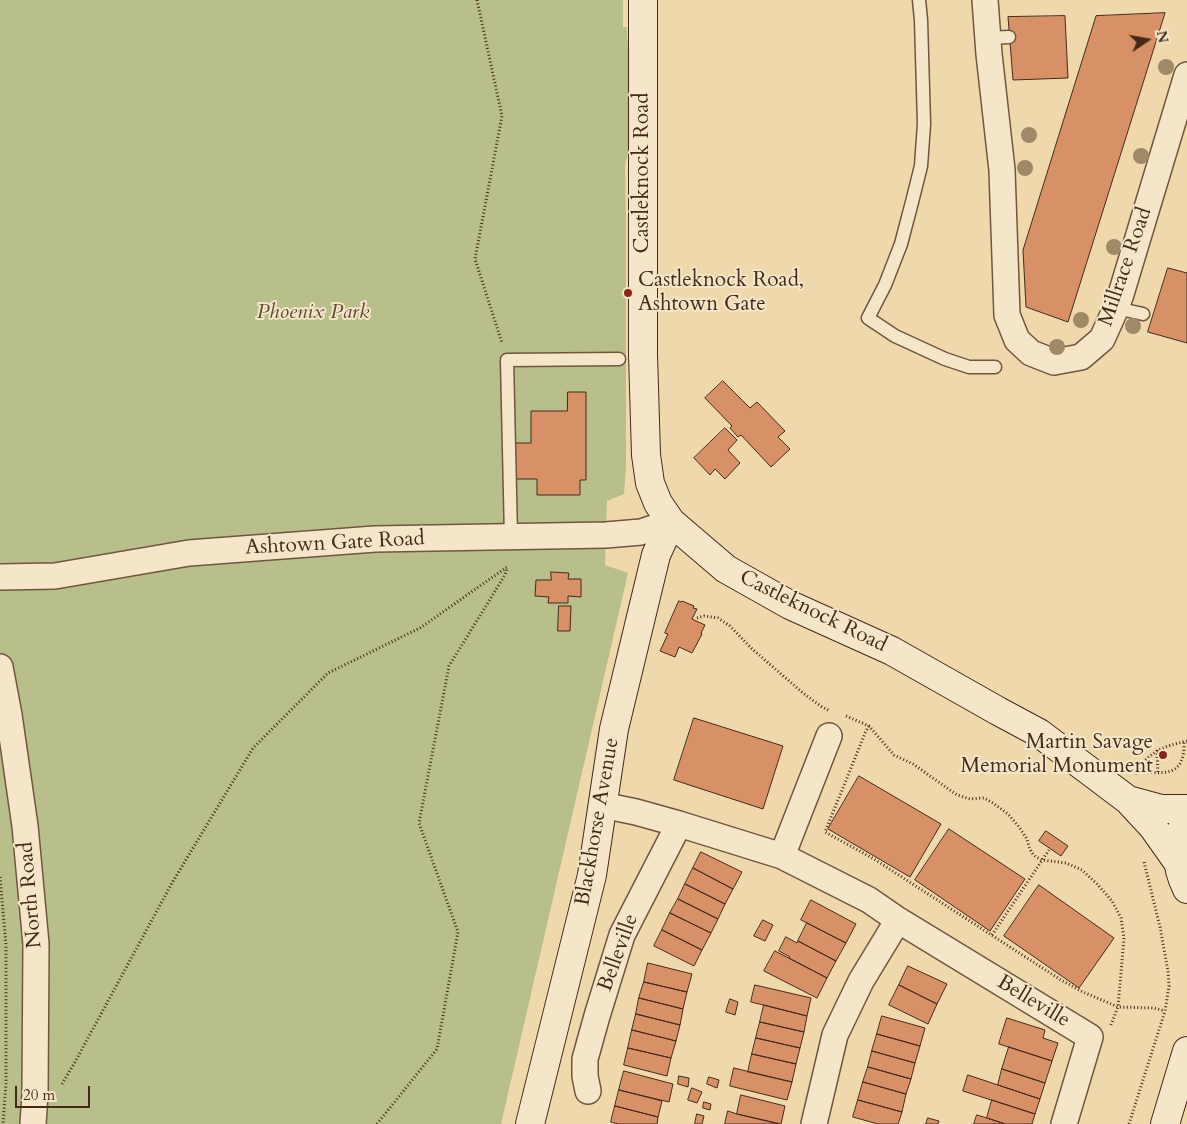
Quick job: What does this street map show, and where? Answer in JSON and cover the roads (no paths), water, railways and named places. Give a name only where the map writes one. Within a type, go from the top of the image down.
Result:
[{"type":"main road","name":"Castleknock Road","points":[[643,0],[643,344],[646,455],[650,483],[658,503],[671,522],[726,569],[790,605],[892,651],[998,712],[1039,733],[1128,800],[1153,827],[1177,861]]},
{"type":"main road","name":"Blackhorse Avenue","points":[[530,1124],[592,875],[614,729],[655,558],[671,522]]},
{"type":"main road","name":"Castleknock Road","points":[[1128,800],[1161,808],[1187,809]]},
{"type":"main road","points":[[1187,819],[1180,834],[1177,861],[1181,878],[1187,889]]},
{"type":"main road","points":[[1165,1124],[1187,1051]]},
{"type":"street","name":"Millrace Road","points":[[986,0],[999,37],[989,54],[1002,170],[1007,315],[1017,340],[1031,353],[1054,362],[1081,357],[1102,339],[1116,308],[1187,75]]},
{"type":"street","name":"Ashtown Gate Road","points":[[0,577],[55,576],[189,553],[375,539],[606,535],[641,532],[671,522]]},
{"type":"street","name":"North Road","points":[[0,667],[25,826],[36,944],[33,1124]]},
{"type":"street","points":[[782,856],[833,724]]},
{"type":"street","name":"Belleville","points":[[602,805],[679,824],[782,856],[869,900],[898,920],[1090,1037],[1064,1124]]},
{"type":"street","name":"Belleville","points":[[588,1091],[585,1076],[585,1059],[622,935],[679,824]]},
{"type":"street","points":[[814,1124],[835,1035],[861,981],[898,920]]},
{"type":"lane","points":[[919,0],[924,124],[921,166],[901,244],[885,284],[868,318],[895,336],[945,359],[969,366],[996,367]]},
{"type":"lane","points":[[1116,308],[1143,314]]},
{"type":"lane","points":[[511,537],[507,360],[619,359]]},
{"type":"place","name":"Castleknock Road, Ashtown Gate","points":[[628,293]]},
{"type":"place","name":"Martin Savage Memorial Monument","points":[[1163,755]]},
{"type":"park label","name":"Phoenix Park","points":[[313,313]]}]
